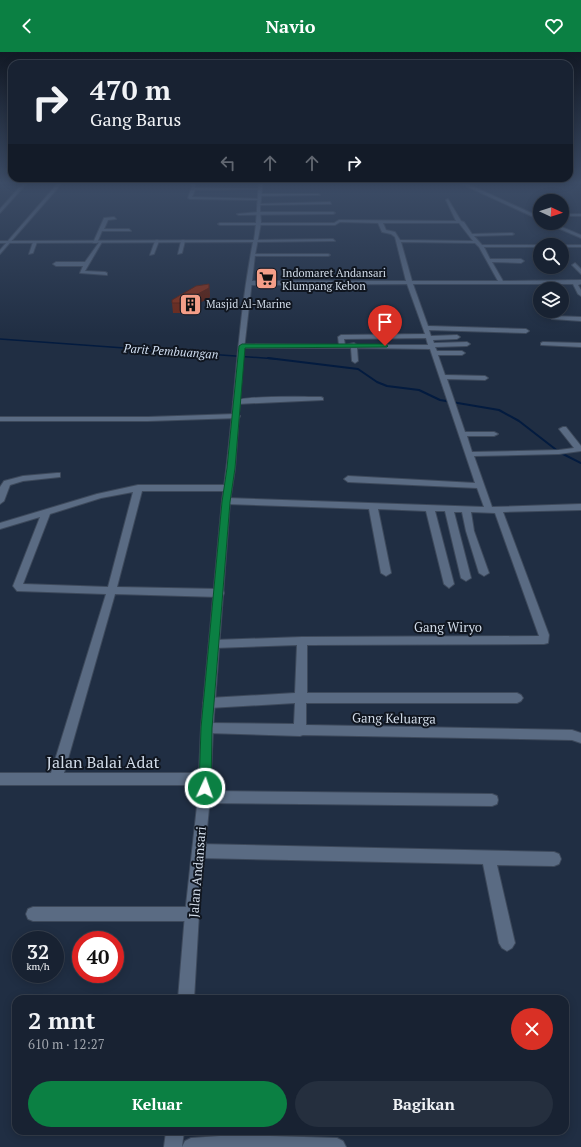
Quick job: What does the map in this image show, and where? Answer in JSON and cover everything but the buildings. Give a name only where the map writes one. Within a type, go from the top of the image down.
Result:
[{"type":"street","points":[[0,253],[18,233]]},
{"type":"street","points":[[100,233],[97,242],[82,270],[84,273],[105,274]]},
{"type":"street","name":"Jalan Andansari","points":[[186,995],[192,914],[206,779],[207,728],[226,502],[236,416],[241,352],[257,233]]},
{"type":"street","points":[[394,233],[399,241],[410,284],[481,486],[493,510]]},
{"type":"street","points":[[470,235],[512,234]]},
{"type":"street","points":[[470,235],[481,246],[501,282]]},
{"type":"street","points":[[0,242],[333,240]]},
{"type":"street","points":[[152,254],[156,241]]},
{"type":"street","points":[[180,253],[183,241]]},
{"type":"street","points":[[399,241],[476,242]]},
{"type":"street","points":[[32,253],[35,242]]},
{"type":"street","points":[[481,246],[533,246]]},
{"type":"street","points":[[569,246],[581,246]]},
{"type":"street","points":[[253,255],[328,255]]},
{"type":"street","points":[[490,260],[521,261]]},
{"type":"street","points":[[56,264],[86,264]]},
{"type":"street","points":[[575,265],[581,272]]},
{"type":"street","points":[[250,283],[410,284],[578,282],[575,285],[581,294]]},
{"type":"street","points":[[554,318],[581,319]]},
{"type":"street","points":[[426,328],[526,331]]},
{"type":"street","points":[[342,345],[341,337],[463,337]]},
{"type":"street","points":[[433,348],[467,344]]},
{"type":"street","points":[[543,344],[581,345]]},
{"type":"street","points":[[241,352],[342,345],[433,348],[462,352]]},
{"type":"street","points":[[354,345],[355,361]]},
{"type":"street","points":[[443,378],[485,378]]},
{"type":"street","points":[[237,402],[321,399]]},
{"type":"street","points":[[0,419],[140,419],[236,416]]},
{"type":"street","points":[[563,428],[580,449]]},
{"type":"street","points":[[463,434],[494,434]]},
{"type":"street","points":[[471,454],[560,452],[580,449]]},
{"type":"street","points":[[0,501],[6,484],[11,481],[40,476],[57,475]]},
{"type":"street","points":[[348,479],[481,486]]},
{"type":"street","points":[[0,526],[100,496],[138,488],[228,488]]},
{"type":"street","points":[[56,779],[112,590],[138,488]]},
{"type":"street","points":[[226,502],[308,503],[466,510],[581,507]]},
{"type":"street","points":[[374,507],[386,573]]},
{"type":"street","points":[[430,509],[449,584]]},
{"type":"street","points":[[450,509],[466,578]]},
{"type":"street","points":[[466,510],[470,531],[484,573]]},
{"type":"street","name":"Gang Wiryo","points":[[214,644],[302,641],[544,640],[544,635],[493,510]]},
{"type":"street","points":[[46,513],[18,586],[20,588],[49,590],[219,593]]},
{"type":"street","points":[[300,730],[302,641]]},
{"type":"street","points":[[209,703],[301,698],[516,698]]},
{"type":"street","name":"Gang Keluarga","points":[[207,728],[572,735],[581,738]]},
{"type":"street","name":"Jalan Balai Adat","points":[[0,779],[206,779]]},
{"type":"street","points":[[204,797],[492,800]]},
{"type":"street","points":[[199,851],[554,858]]},
{"type":"street","points":[[488,857],[507,943]]},
{"type":"street","points":[[33,914],[192,914]]},
{"type":"street","points":[[173,1147],[174,1135]]},
{"type":"street","points":[[191,1147],[234,1144],[337,1147]]},
{"type":"waterway","name":"Parit Pembuangan","points":[[0,339],[275,359]]},
{"type":"waterway","name":"Parit Pembuangan","points":[[268,358],[275,359]]},
{"type":"waterway","name":"Parit Pembuangan","points":[[275,359],[358,369],[377,382],[387,386],[419,390],[440,400],[499,410],[519,421],[559,452],[581,463]]},
{"type":"place","name":"Indomaret Andansari Klumpang Kebon","points":[[267,279]]},
{"type":"place","name":"Masjid Al-Marine","points":[[191,304]]},
{"type":"route","points":[[205,788],[207,728],[226,502],[231,468],[242,346],[385,346]]}]
